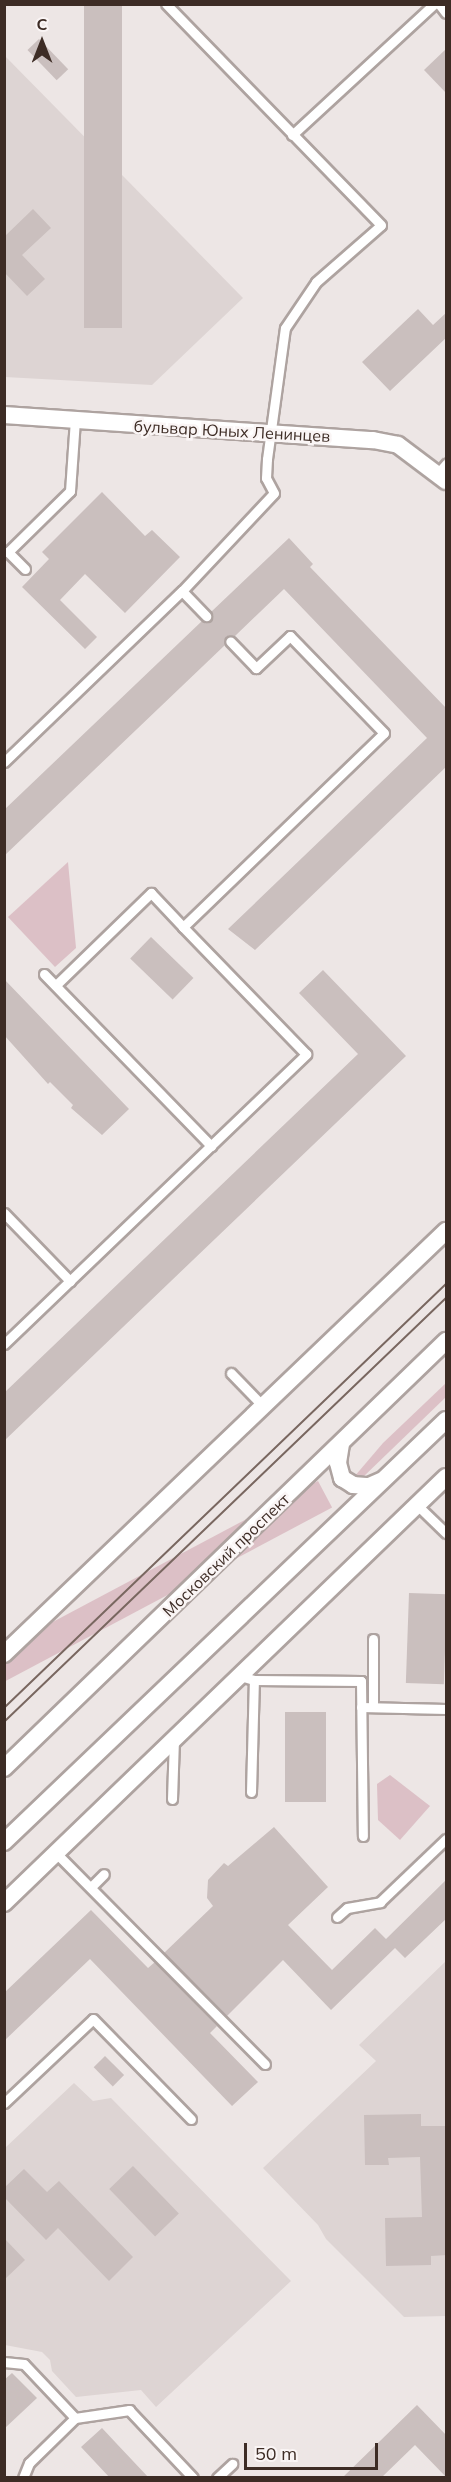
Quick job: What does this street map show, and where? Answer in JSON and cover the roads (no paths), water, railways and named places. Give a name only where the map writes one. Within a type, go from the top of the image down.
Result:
[{"type":"street","name":"бульвар Юных Ленинцев","points":[[4,415],[269,433],[398,445],[444,472]]},
{"type":"street","points":[[4,1654],[447,1231]]},
{"type":"street","name":"Московский проспект","points":[[4,1768],[447,1341]]},
{"type":"street","points":[[4,1842],[447,1420]]},
{"type":"street","points":[[341,1443],[338,1463],[342,1478],[353,1485],[369,1486],[383,1480]]},
{"type":"street","points":[[4,1903],[174,1739],[247,1678],[447,1477]]},
{"type":"lane","points":[[4,762],[182,591],[274,494],[266,478],[269,433],[285,328],[316,282],[381,225],[166,4]]},
{"type":"lane","points":[[292,135],[434,4]]},
{"type":"lane","points":[[439,4],[447,13]]},
{"type":"lane","points":[[25,569],[8,552],[70,491],[75,420]]},
{"type":"lane","points":[[182,591],[207,616]]},
{"type":"lane","points":[[183,927],[384,734],[290,636],[256,668],[230,641]]},
{"type":"lane","points":[[4,1344],[306,1054],[151,893],[57,984]]},
{"type":"lane","points":[[44,974],[57,984],[211,1146]]},
{"type":"lane","points":[[4,1214],[70,1281]]},
{"type":"lane","points":[[231,1373],[263,1406]]},
{"type":"lane","points":[[417,1505],[447,1533]]},
{"type":"lane","points":[[373,1639],[373,1707]]},
{"type":"lane","points":[[251,1792],[247,1678],[361,1681],[363,1836]]},
{"type":"lane","points":[[361,1707],[447,1709]]},
{"type":"lane","points":[[172,1799],[174,1739]]},
{"type":"lane","points":[[337,1917],[347,1908],[380,1902],[447,1839]]},
{"type":"lane","points":[[56,1853],[265,2064]]},
{"type":"lane","points":[[91,1887],[104,1874]]},
{"type":"lane","points":[[4,2103],[93,2019],[191,2119]]},
{"type":"lane","points":[[4,2362],[24,2364],[75,2418]]},
{"type":"lane","points":[[23,2478],[28,2463],[75,2418],[129,2410],[193,2478]]},
{"type":"lane","points":[[217,2478],[232,2464]]},
{"type":"tram line","points":[[4,1708],[446,1284]]},
{"type":"tram line","points":[[4,1722],[446,1298]]}]
